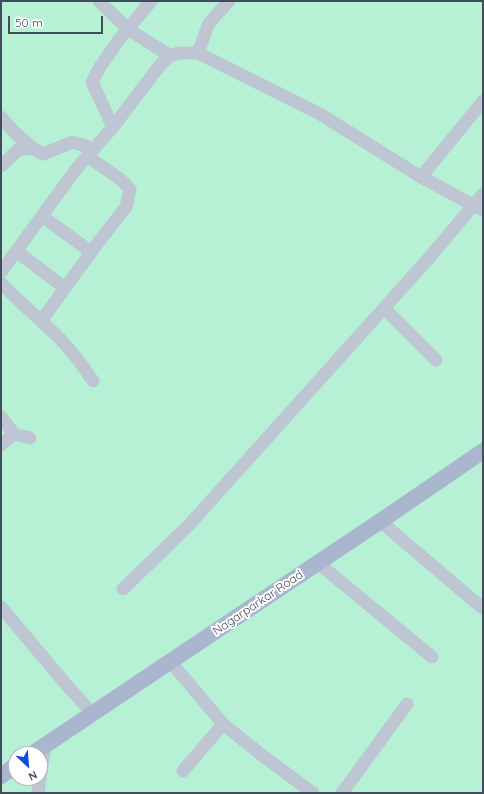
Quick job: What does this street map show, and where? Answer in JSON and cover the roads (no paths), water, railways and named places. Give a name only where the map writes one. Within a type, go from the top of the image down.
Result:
[{"type":"main road","name":"Nagarparkar Road","points":[[45,746],[483,451]]},
{"type":"street","points":[[99,1],[128,29],[170,56]]},
{"type":"street","points":[[113,127],[92,82],[100,67],[118,41],[151,1]]},
{"type":"street","points":[[198,53],[209,24],[229,1]]},
{"type":"street","points":[[1,272],[77,168],[113,127],[160,65],[170,56],[178,53],[198,53],[320,114],[421,177],[478,208]]},
{"type":"street","points":[[421,177],[483,101]]},
{"type":"street","points":[[1,117],[14,132],[34,149],[43,154],[72,142],[91,153],[130,189],[126,206],[41,321]]},
{"type":"street","points":[[1,166],[18,149],[34,149]]},
{"type":"street","points":[[123,589],[189,524],[429,258],[478,208],[483,194]]},
{"type":"street","points":[[42,216],[91,252]]},
{"type":"street","points":[[16,251],[65,288]]},
{"type":"street","points":[[1,283],[19,302],[61,340],[77,358],[93,381]]},
{"type":"street","points":[[384,308],[436,360]]},
{"type":"street","points":[[1,417],[14,434],[30,438]]},
{"type":"street","points":[[1,445],[14,434]]},
{"type":"street","points":[[380,521],[483,608]]},
{"type":"street","points":[[318,563],[432,657]]},
{"type":"street","points":[[1,607],[92,713]]},
{"type":"street","points":[[170,661],[223,724],[313,793]]},
{"type":"street","points":[[342,793],[406,704]]},
{"type":"street","points":[[183,770],[223,724]]}]
